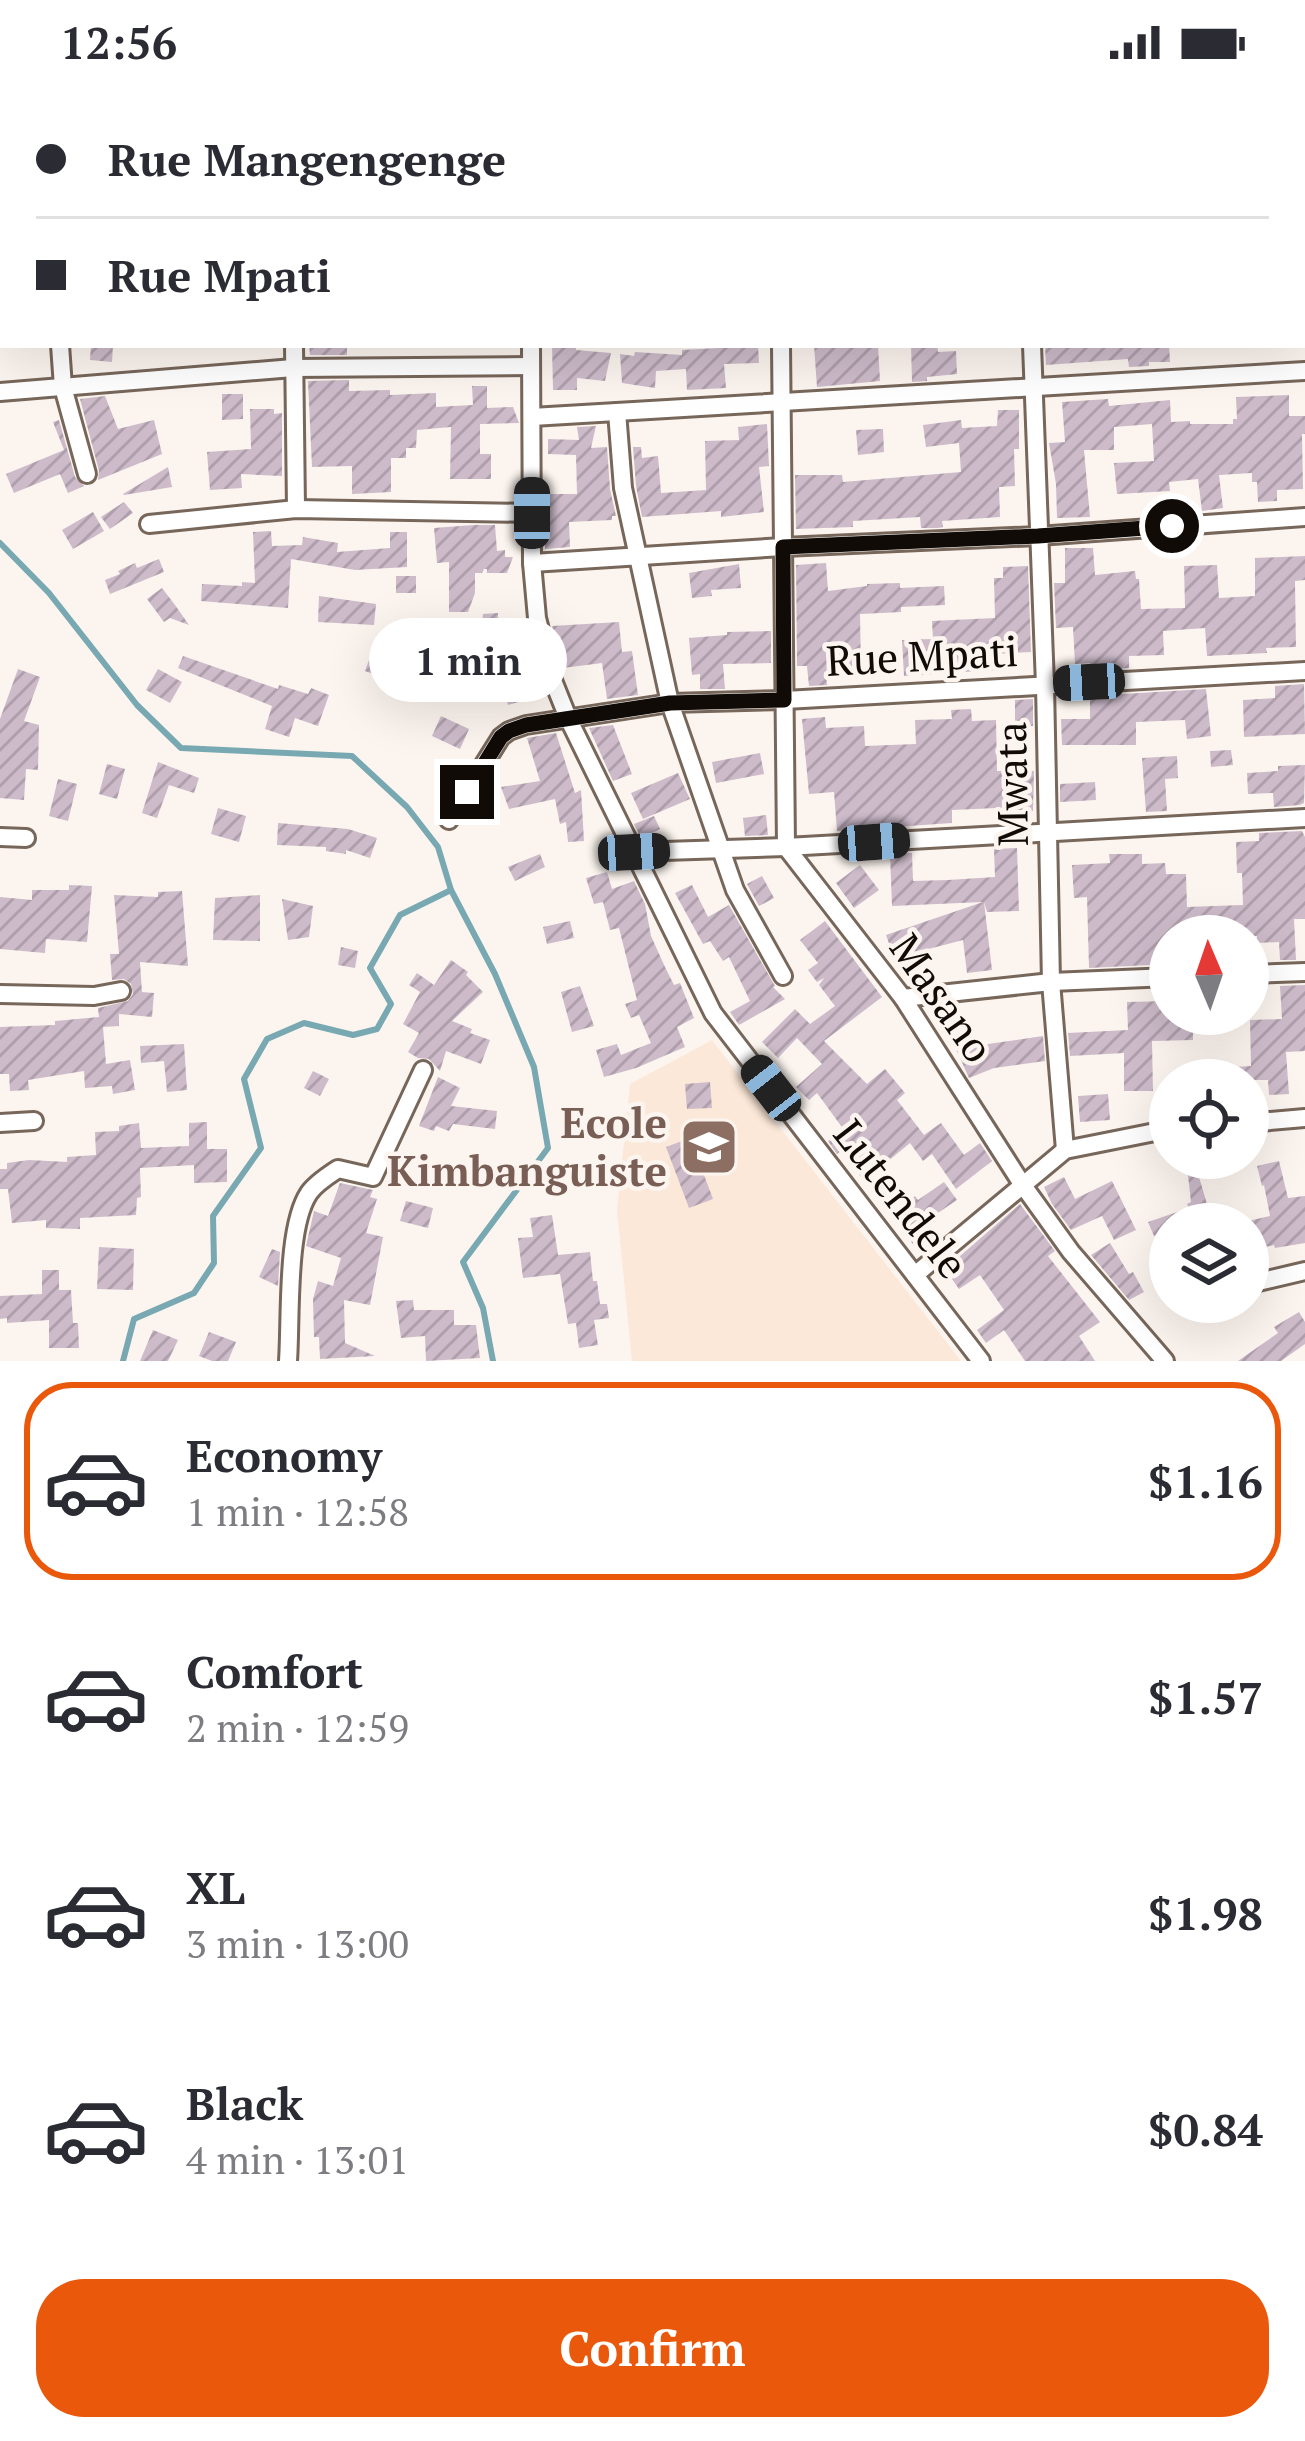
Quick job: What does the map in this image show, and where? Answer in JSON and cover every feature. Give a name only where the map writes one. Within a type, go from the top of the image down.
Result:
[{"type":"street","points":[[60,348],[63,387],[87,474]]},
{"type":"street","points":[[294,348],[296,509]]},
{"type":"street","name":"Lutendele","points":[[531,348],[532,562],[537,618],[568,718],[713,1013],[981,1361]]},
{"type":"street","points":[[781,348],[786,847]]},
{"type":"street","name":"Mwata","points":[[1032,348],[1051,982],[1065,1150]]},
{"type":"street","points":[[0,392],[293,368],[531,365]]},
{"type":"street","points":[[532,417],[1305,371]]},
{"type":"street","points":[[616,412],[623,488],[670,703],[735,890],[783,976]]},
{"type":"street","points":[[149,524],[296,509],[532,513]]},
{"type":"street","points":[[532,562],[1305,517]]},
{"type":"street","name":"Rue Mpati","points":[[449,820],[501,737],[526,725],[670,703],[1305,671]]},
{"type":"street","points":[[634,852],[1305,818]]},
{"type":"street","points":[[0,837],[26,838]]},
{"type":"street","name":"Masano","points":[[786,847],[903,998],[1071,1252],[1165,1361]]},
{"type":"street","points":[[1269,973],[1305,972]]},
{"type":"street","points":[[903,998],[1051,982],[1149,978]]},
{"type":"street","points":[[0,994],[94,996],[121,991]]},
{"type":"street","points":[[288,1361],[294,1244],[298,1217],[310,1191],[338,1169],[373,1177],[423,1070]]},
{"type":"street","points":[[1269,1121],[1305,1118]]},
{"type":"street","points":[[0,1123],[34,1121]]},
{"type":"street","points":[[915,1275],[1065,1150],[1149,1133]]},
{"type":"street","points":[[1269,1279],[1305,1271]]},
{"type":"shaded area","name":"Ecole Kimbanguiste","points":[[712,1040],[961,1361],[632,1361],[617,1210],[630,1084]]},
{"type":"building","points":[[91,348],[113,348],[112,362],[90,360]]},
{"type":"building","points":[[309,348],[347,348],[347,355],[310,355]]},
{"type":"building","points":[[552,348],[611,353],[605,381],[577,378],[577,390],[553,390]]},
{"type":"building","points":[[758,348],[759,363],[724,364],[726,388],[687,390],[686,369],[656,371],[655,388],[622,383],[620,354],[682,355],[682,350]]},
{"type":"building","points":[[814,348],[878,348],[880,381],[817,387]]},
{"type":"building","points":[[911,348],[956,351],[957,374],[912,382]]},
{"type":"building","points":[[1045,348],[1169,348],[1170,362],[1149,362],[1149,366],[1129,367],[1128,359],[1046,365]]},
{"type":"building","points":[[349,380],[349,391],[436,393],[436,407],[473,405],[472,386],[487,386],[487,408],[513,407],[519,423],[480,424],[480,454],[491,454],[491,479],[450,479],[451,427],[417,430],[416,448],[406,448],[406,458],[391,458],[391,492],[352,494],[352,466],[312,467],[308,381]]},
{"type":"building","points":[[222,394],[243,394],[243,419],[222,420]]},
{"type":"building","points":[[1289,395],[1289,416],[1305,416],[1303,489],[1277,490],[1277,501],[1258,502],[1252,473],[1219,475],[1223,508],[1202,511],[1198,479],[1169,482],[1170,491],[1117,494],[1114,463],[1154,461],[1152,424],[1114,427],[1114,450],[1084,450],[1090,517],[1057,518],[1049,443],[1065,442],[1062,402],[1108,399],[1109,406],[1170,400],[1171,422],[1233,424],[1236,397]]},
{"type":"building","points":[[105,396],[118,429],[154,420],[162,454],[98,480],[80,399]]},
{"type":"building","points":[[250,409],[282,413],[282,476],[241,474],[242,488],[210,490],[207,452],[251,449]]},
{"type":"building","points":[[998,410],[1019,410],[1015,486],[999,487],[1000,517],[942,521],[943,527],[938,528],[921,528],[920,517],[796,529],[795,475],[842,475],[843,482],[961,472],[959,443],[926,447],[923,425],[961,420],[962,428],[997,426]]},
{"type":"building","points":[[59,420],[75,477],[84,486],[68,493],[60,474],[14,493],[6,474],[64,450],[53,422]]},
{"type":"building","points":[[767,424],[769,466],[759,467],[764,512],[642,517],[633,447],[641,447],[642,458],[658,456],[661,493],[706,490],[705,441],[739,440],[738,427]]},
{"type":"building","points":[[596,426],[591,448],[607,447],[616,516],[569,522],[570,547],[545,549],[546,494],[577,494],[576,455],[548,454],[548,439],[579,440],[577,427]]},
{"type":"building","points":[[883,429],[884,452],[858,455],[856,430]]},
{"type":"building","points":[[168,467],[172,487],[123,494]]},
{"type":"building","points":[[124,502],[133,513],[110,529],[101,517]]},
{"type":"building","points":[[93,512],[104,531],[73,549],[62,530]]},
{"type":"building","points":[[495,525],[497,551],[505,550],[505,557],[513,557],[507,573],[484,569],[475,573],[468,612],[449,612],[449,562],[437,563],[434,528]]},
{"type":"building","points":[[271,531],[272,546],[302,545],[303,537],[338,543],[337,552],[390,548],[390,532],[407,532],[407,567],[355,570],[291,559],[288,608],[201,601],[202,584],[255,583],[253,532]]},
{"type":"building","points":[[1065,548],[1093,548],[1095,575],[1135,571],[1141,609],[1185,608],[1184,566],[1217,565],[1219,598],[1255,596],[1255,558],[1305,556],[1305,580],[1295,581],[1296,647],[1207,656],[1205,628],[1163,631],[1164,655],[1129,656],[1129,668],[1090,670],[1090,663],[1075,664],[1073,627],[1056,628],[1054,583],[1065,583]]},
{"type":"building","points":[[159,559],[164,572],[110,594],[105,580],[135,563],[137,568]]},
{"type":"building","points":[[826,563],[828,591],[867,584],[944,586],[945,605],[860,614],[861,672],[826,674],[827,685],[809,686],[807,666],[797,666],[796,565]]},
{"type":"building","points":[[739,564],[741,588],[711,590],[712,596],[692,598],[689,573]]},
{"type":"building","points":[[1028,566],[1031,652],[995,654],[996,670],[904,676],[902,640],[933,639],[932,621],[995,618],[994,578],[1003,578],[1003,567]]},
{"type":"building","points":[[396,576],[416,576],[416,593],[396,593]]},
{"type":"building","points":[[162,588],[189,625],[170,618],[164,622],[147,599]]},
{"type":"building","points":[[319,596],[376,604],[374,625],[318,622]]},
{"type":"building","points":[[498,613],[497,664],[478,662],[483,614]]},
{"type":"building","points":[[619,622],[622,652],[632,651],[638,695],[607,699],[602,663],[563,668],[552,626]]},
{"type":"building","points":[[771,631],[771,663],[723,664],[725,689],[700,689],[700,674],[692,675],[689,638]]},
{"type":"building","points":[[374,646],[417,651],[416,663],[446,673],[440,689],[365,671]]},
{"type":"building","points":[[183,656],[278,689],[279,685],[308,694],[311,688],[329,695],[318,726],[295,718],[289,737],[265,729],[272,706],[178,668]]},
{"type":"building","points":[[18,669],[40,677],[24,721],[39,725],[38,770],[26,769],[24,800],[0,798],[0,719]]},
{"type":"building","points":[[158,669],[182,682],[170,703],[146,690]]},
{"type":"building","points":[[533,679],[538,696],[508,705],[503,688]]},
{"type":"building","points":[[1304,684],[1305,734],[1244,737],[1243,700],[1275,698],[1275,686]]},
{"type":"building","points":[[1206,689],[1211,736],[1187,739],[1185,720],[1136,722],[1136,745],[1062,745],[1061,719],[1090,719],[1090,696]]},
{"type":"building","points":[[1033,699],[1033,726],[1015,727],[1015,700]]},
{"type":"building","points":[[971,709],[972,721],[996,720],[997,771],[1034,771],[1033,811],[952,810],[952,823],[837,831],[834,792],[809,794],[802,719],[825,717],[826,728],[864,726],[865,746],[916,744],[915,720],[952,719],[951,710]]},
{"type":"building","points":[[441,716],[469,729],[460,749],[432,736]]},
{"type":"building","points":[[613,725],[632,774],[613,781],[589,728]]},
{"type":"building","points":[[556,733],[575,793],[581,790],[584,841],[568,842],[566,822],[560,824],[555,799],[509,809],[501,787],[540,781],[527,738]]},
{"type":"building","points":[[1231,750],[1233,765],[1211,767],[1210,751]]},
{"type":"building","points":[[760,753],[764,774],[716,783],[712,762]]},
{"type":"building","points":[[1177,756],[1178,778],[1165,779],[1167,811],[1146,812],[1142,758]]},
{"type":"building","points":[[158,762],[199,778],[194,793],[169,785],[157,818],[142,813]]},
{"type":"building","points":[[107,764],[125,769],[117,799],[99,794]]},
{"type":"building","points":[[1305,765],[1304,803],[1274,807],[1273,793],[1248,794],[1247,773]]},
{"type":"building","points":[[678,773],[690,799],[643,819],[631,793]]},
{"type":"building","points":[[58,779],[77,784],[68,821],[49,816]]},
{"type":"building","points":[[1095,782],[1096,800],[1060,802],[1060,784]]},
{"type":"building","points":[[218,808],[246,816],[239,842],[211,834]]},
{"type":"building","points":[[766,815],[768,835],[745,836],[743,818]]},
{"type":"building","points":[[654,816],[660,829],[641,838],[634,824]]},
{"type":"building","points":[[278,823],[348,829],[377,838],[370,858],[346,850],[346,854],[326,851],[326,847],[277,845]]},
{"type":"building","points":[[1302,831],[1305,837],[1305,919],[1294,919],[1296,960],[1280,960],[1279,942],[1269,942],[1269,915],[1149,915],[1149,965],[1089,968],[1087,897],[1074,898],[1072,865],[1110,863],[1109,854],[1142,854],[1142,864],[1165,863],[1166,874],[1186,874],[1187,907],[1243,905],[1236,842],[1259,841],[1259,833]]},
{"type":"building","points":[[1017,848],[1019,911],[987,912],[984,902],[992,970],[967,973],[963,940],[896,963],[886,935],[983,902],[892,906],[890,854],[912,853],[913,881],[948,880],[995,877],[994,849]]},
{"type":"building","points":[[540,854],[545,867],[515,881],[508,867]]},
{"type":"building","points":[[860,865],[879,890],[854,908],[836,883]]},
{"type":"building","points":[[607,872],[612,889],[634,881],[645,904],[651,936],[674,985],[680,983],[694,1018],[677,1027],[685,1047],[604,1077],[596,1050],[617,1044],[621,1055],[651,1043],[639,1015],[631,1018],[625,1004],[637,1000],[619,928],[610,930],[603,902],[594,904],[586,878]]},
{"type":"building","points":[[762,876],[774,898],[759,906],[747,884]]},
{"type":"building","points":[[69,885],[92,886],[87,942],[46,939],[45,953],[0,949],[0,897],[32,900],[32,890],[69,890]]},
{"type":"building","points":[[692,885],[708,917],[729,905],[773,987],[785,999],[739,1025],[730,1012],[750,1001],[729,957],[723,961],[710,941],[703,944],[675,893]]},
{"type":"building","points":[[182,891],[188,966],[140,962],[142,992],[154,993],[152,1017],[119,1014],[119,1026],[103,1027],[106,1064],[130,1060],[135,1090],[113,1094],[112,1086],[85,1088],[84,1071],[28,1080],[29,1090],[10,1091],[9,1074],[0,1074],[0,1027],[99,1017],[98,1008],[128,1001],[133,994],[131,984],[112,980],[110,954],[119,954],[114,895],[158,897],[158,892]]},
{"type":"building","points":[[260,895],[260,941],[213,940],[215,898]]},
{"type":"building","points":[[282,899],[313,906],[309,937],[288,940]]},
{"type":"building","points":[[570,921],[574,938],[547,944],[543,927]]},
{"type":"building","points":[[825,921],[882,997],[824,1041],[867,1084],[885,1069],[905,1093],[897,1100],[924,1135],[941,1123],[964,1155],[980,1143],[992,1161],[956,1189],[932,1154],[923,1161],[910,1143],[864,1181],[828,1141],[844,1130],[817,1093],[809,1100],[796,1087],[822,1064],[797,1038],[778,1058],[762,1042],[795,1009],[810,1024],[835,1006],[819,985],[824,978],[817,982],[808,970],[818,963],[800,940]]},
{"type":"building","points":[[341,947],[358,951],[355,968],[338,965]]},
{"type":"building","points":[[451,960],[483,992],[452,1021],[490,1040],[481,1064],[446,1051],[440,1071],[429,1059],[408,1052],[419,1033],[403,1024],[420,992],[409,985],[417,973],[434,985]]},
{"type":"building","points":[[1305,985],[1305,1051],[1286,1052],[1289,1094],[1269,1095],[1269,1059],[1251,1059],[1250,1035],[1269,1035],[1269,1019],[1282,1019],[1280,986]]},
{"type":"building","points":[[580,986],[594,1026],[572,1032],[561,992]]},
{"type":"building","points":[[1149,1001],[1149,1035],[1193,1035],[1193,1040],[1152,1041],[1149,1091],[1124,1091],[1124,1053],[1070,1056],[1068,1033],[1128,1030],[1127,1002]]},
{"type":"building","points":[[1043,1036],[1045,1061],[994,1068],[969,1078],[955,1047],[979,1037],[981,1045]]},
{"type":"building","points":[[184,1044],[187,1090],[167,1092],[164,1061],[141,1063],[140,1046]]},
{"type":"building","points":[[313,1071],[329,1079],[320,1096],[304,1088]]},
{"type":"building","points":[[438,1077],[460,1088],[451,1106],[497,1111],[495,1129],[453,1124],[449,1131],[436,1126],[434,1131],[419,1126]]},
{"type":"building","points":[[710,1082],[712,1108],[687,1109],[685,1084]]},
{"type":"building","points":[[1108,1094],[1110,1120],[1080,1122],[1078,1096]]},
{"type":"building","points":[[207,1122],[207,1149],[227,1149],[227,1182],[194,1183],[194,1165],[140,1168],[136,1215],[80,1218],[80,1229],[46,1228],[46,1220],[12,1223],[8,1189],[0,1189],[0,1169],[7,1169],[7,1163],[67,1162],[67,1157],[96,1155],[95,1132],[119,1131],[119,1126],[139,1123],[141,1148],[189,1146],[189,1123]]},
{"type":"building","points":[[690,1138],[713,1199],[689,1208],[666,1147]]},
{"type":"building","points":[[1279,1161],[1288,1198],[1305,1196],[1305,1243],[1269,1246],[1269,1203],[1260,1179],[1269,1179],[1269,1163]]},
{"type":"building","points":[[1064,1177],[1075,1199],[1112,1181],[1136,1230],[1114,1240],[1102,1216],[1071,1230],[1044,1187]]},
{"type":"building","points":[[1188,1179],[1200,1179],[1207,1203],[1191,1202]]},
{"type":"building","points":[[944,1182],[957,1200],[926,1221],[937,1235],[918,1251],[890,1213]]},
{"type":"building","points":[[340,1183],[373,1190],[370,1197],[377,1199],[366,1233],[383,1237],[370,1305],[344,1300],[345,1343],[375,1356],[320,1359],[313,1299],[318,1281],[333,1286],[341,1258],[306,1246],[314,1211],[328,1216]]},
{"type":"building","points":[[406,1201],[433,1208],[428,1228],[400,1221]]},
{"type":"building","points":[[1020,1204],[1055,1251],[1048,1256],[1100,1322],[1079,1336],[1095,1361],[1025,1361],[1004,1330],[986,1343],[977,1330],[1004,1310],[980,1275],[959,1289],[945,1269]]},
{"type":"building","points":[[552,1215],[558,1255],[590,1252],[593,1281],[597,1281],[600,1304],[607,1304],[609,1318],[594,1320],[598,1345],[579,1348],[576,1323],[568,1324],[560,1274],[523,1278],[518,1238],[533,1237],[530,1218]]},
{"type":"building","points":[[1110,1243],[1144,1292],[1129,1300],[1091,1255]]},
{"type":"building","points":[[99,1247],[134,1249],[133,1290],[97,1289]]},
{"type":"building","points":[[272,1249],[280,1252],[278,1286],[259,1277]]},
{"type":"building","points":[[42,1270],[59,1270],[59,1290],[71,1290],[79,1348],[49,1348],[49,1320],[7,1323],[7,1318],[0,1319],[0,1296],[42,1294]]},
{"type":"building","points":[[413,1300],[414,1310],[454,1310],[454,1325],[476,1325],[480,1358],[426,1361],[425,1336],[401,1338],[396,1301]]},
{"type":"building","points":[[1299,1312],[1305,1322],[1305,1344],[1281,1361],[1238,1361],[1278,1333],[1274,1327]]},
{"type":"building","points":[[153,1330],[178,1340],[168,1361],[140,1361]]},
{"type":"building","points":[[209,1332],[236,1342],[228,1361],[199,1356]]},
{"type":"waterway","points":[[0,543],[49,593],[137,705],[181,748],[352,756],[407,807],[438,847],[451,890],[495,974],[534,1067],[548,1148],[463,1262],[483,1308],[493,1361]]},
{"type":"waterway","points":[[123,1361],[134,1319],[194,1293],[214,1263],[213,1216],[261,1148],[244,1079],[267,1039],[304,1023],[353,1035],[377,1029],[391,1004],[370,968],[400,915],[451,890]]},
{"type":"place","name":"Ecole Kimbanguiste","points":[[709,1147]]},
{"type":"route","points":[[467,792],[501,737],[526,725],[670,703],[784,700],[783,547],[1172,526]]}]
